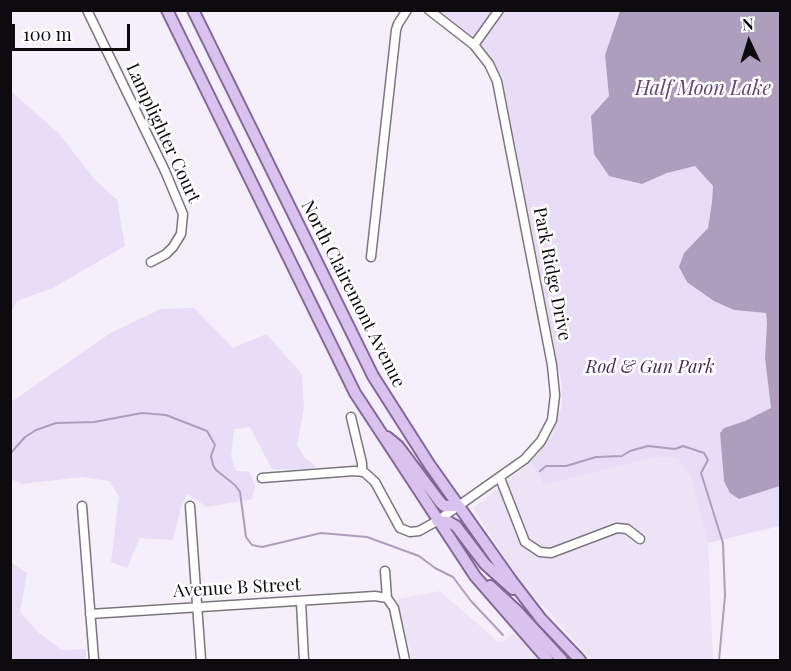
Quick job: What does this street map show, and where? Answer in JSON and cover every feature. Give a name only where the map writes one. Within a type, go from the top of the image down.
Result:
[{"type":"main road","points":[[167,10],[355,393],[471,570],[548,660]]},
{"type":"main road","name":"North Clairemont Avenue","points":[[193,10],[373,376],[459,506],[528,601],[580,660]]},
{"type":"main road","points":[[380,432],[399,446],[444,506],[459,506]]},
{"type":"main road","points":[[437,521],[449,522],[456,526],[486,564],[528,601]]},
{"type":"main road","points":[[471,570],[505,598],[562,660]]},
{"type":"street","name":"Lamplighter Court","points":[[87,10],[165,171],[183,214],[181,234],[173,247],[166,254],[151,262]]},
{"type":"street","points":[[371,257],[396,30],[406,10]]},
{"type":"street","name":"Park Ridge Drive","points":[[362,472],[375,482],[400,528],[414,532],[423,530],[525,459],[547,431],[554,409],[555,386],[497,81],[489,64],[474,45],[429,10]]},
{"type":"street","points":[[474,45],[499,10]]},
{"type":"street","points":[[262,478],[362,472],[363,463],[351,417]]},
{"type":"street","points":[[500,478],[525,542],[540,552],[551,553],[617,528],[627,529],[640,539]]},
{"type":"street","points":[[190,506],[201,660]]},
{"type":"street","points":[[82,507],[94,660]]},
{"type":"street","points":[[385,571],[387,598],[394,608],[405,660]]},
{"type":"street","name":"Avenue B Street","points":[[90,614],[375,596],[387,598]]},
{"type":"street","points":[[301,602],[304,660]]},
{"type":"shaded area","points":[[656,457],[677,458],[690,475],[708,543],[713,660],[592,660],[520,581],[473,508],[531,462],[544,485]]},
{"type":"shaded area","points":[[440,591],[497,641],[503,642],[515,632],[539,660],[412,660],[398,599]]},
{"type":"green space","name":"Rod & Gun Park","points":[[442,10],[620,11],[605,55],[609,96],[591,116],[642,184],[667,173],[695,166],[713,186],[708,228],[684,253],[734,310],[766,313],[765,358],[771,408],[724,428],[720,434],[724,481],[739,498],[780,486],[780,526],[708,543],[690,475],[677,458],[656,457],[544,485],[531,462],[552,436],[562,405],[561,381],[502,76],[485,57],[437,16]]},
{"type":"green space","points":[[11,91],[60,135],[96,181],[117,200],[125,246],[53,288],[17,301],[11,313]]},
{"type":"green space","points":[[194,308],[233,348],[266,334],[302,374],[304,408],[297,445],[305,458],[316,466],[310,470],[272,469],[250,427],[234,429],[231,456],[236,471],[249,471],[255,486],[252,499],[207,507],[187,494],[181,507],[173,540],[140,538],[127,568],[111,562],[119,496],[109,481],[82,477],[22,484],[11,479],[11,402],[112,332],[161,309]]},
{"type":"green space","points":[[10,514],[12,563],[27,573],[20,612],[39,633],[62,650],[86,649],[86,660],[11,660]]},
{"type":"water","name":"Half Moon Lake","points":[[620,11],[780,11],[780,486],[739,499],[730,493],[724,481],[720,433],[724,428],[771,408],[765,358],[766,313],[734,310],[714,301],[687,282],[679,267],[684,253],[708,228],[713,186],[695,166],[667,173],[642,184],[609,176],[594,154],[591,116],[609,96],[605,55]]},
{"type":"waterway","points":[[10,454],[25,437],[36,430],[56,423],[94,422],[142,413],[166,415],[207,431],[215,445],[211,456],[213,465],[240,492],[246,537],[252,545],[262,547],[321,533],[367,537],[419,556],[435,568],[453,577],[471,601],[503,635]]},
{"type":"waterway","points":[[540,471],[546,466],[566,466],[596,457],[622,456],[648,446],[675,449],[683,446],[704,453],[708,460],[701,473],[723,543],[725,596],[719,660]]}]
